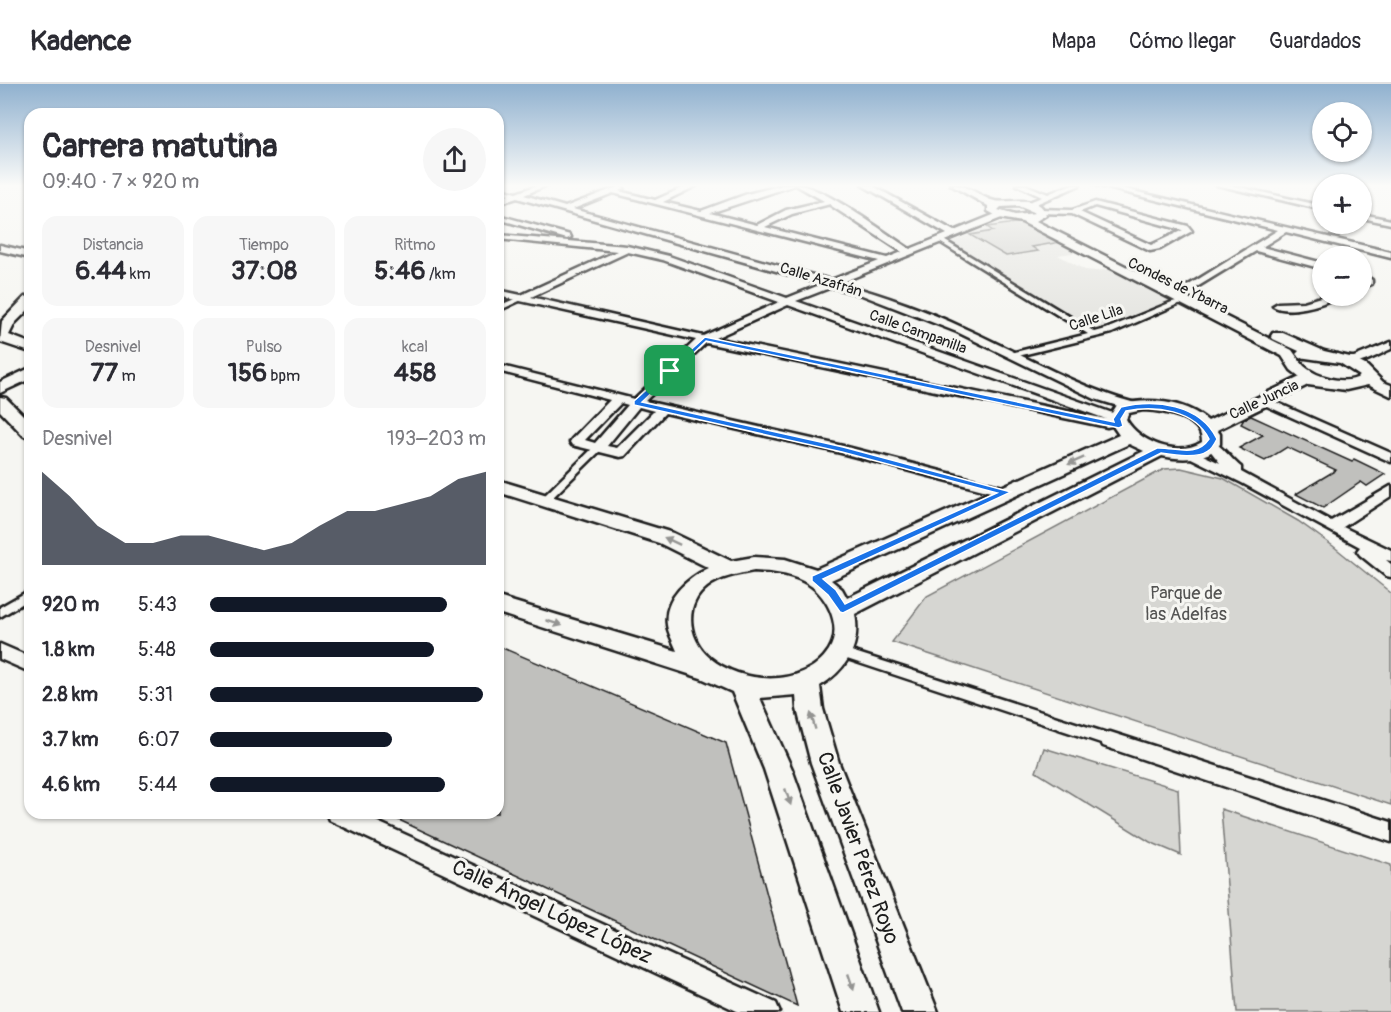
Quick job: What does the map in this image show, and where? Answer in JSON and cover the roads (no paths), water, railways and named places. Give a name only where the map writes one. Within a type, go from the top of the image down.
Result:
[{"type":"main road","name":"Condes de Ybarra","points":[[1044,228],[1305,350],[1352,362]]},
{"type":"main road","name":"Condes de Ybarra","points":[[1066,228],[1287,353],[1296,364],[1322,380]]},
{"type":"main road","points":[[0,316],[24,293]]},
{"type":"main road","points":[[24,306],[9,321],[1,337],[24,346]]},
{"type":"main road","name":"Calle Juncia","points":[[1185,413],[1224,405],[1286,378],[1302,354],[1319,354]]},
{"type":"main road","points":[[1352,362],[1368,377],[1391,391]]},
{"type":"main road","points":[[0,388],[24,376]]},
{"type":"main road","points":[[1345,385],[1362,383],[1368,377]]},
{"type":"main road","points":[[1322,380],[1345,385],[1391,404]]},
{"type":"main road","name":"Calle Juncia","points":[[1187,453],[1206,449],[1209,436],[1262,400],[1297,383],[1322,380]]},
{"type":"main road","points":[[0,402],[24,426]]},
{"type":"main road","points":[[1122,427],[1124,409],[1131,406],[1157,406],[1185,413],[1209,436]]},
{"type":"main road","points":[[1122,427],[1160,450],[1187,453]]},
{"type":"main road","points":[[815,578],[1006,492],[1122,427]]},
{"type":"main road","points":[[843,610],[1160,450]]},
{"type":"main road","points":[[504,488],[666,538],[725,567]]},
{"type":"main road","points":[[747,563],[771,563],[794,568],[815,578],[832,592],[843,610],[847,631],[842,652],[828,669],[807,681],[775,688],[742,685],[724,679],[709,670],[690,653],[680,632],[679,611],[688,593],[704,578],[725,567],[747,563]]},
{"type":"main road","points":[[504,607],[709,670]]},
{"type":"main road","name":"Calle Javier Pérez Royo","points":[[807,681],[810,709],[825,763],[920,1012]]},
{"type":"main road","points":[[742,685],[778,769],[861,1012]]},
{"type":"street","points":[[537,228],[584,242]]},
{"type":"street","name":"Calle Azafrán","points":[[639,228],[833,282],[927,315],[1099,397],[1131,406]]},
{"type":"street","points":[[764,228],[889,261]]},
{"type":"street","points":[[872,228],[910,253]]},
{"type":"street","points":[[944,228],[954,234]]},
{"type":"street","points":[[546,500],[598,448],[636,403],[705,339],[788,301],[910,253],[964,228]]},
{"type":"street","points":[[1108,228],[1150,248],[1157,248],[1188,231],[1185,228]]},
{"type":"street","points":[[1283,228],[1391,255]]},
{"type":"street","points":[[1186,296],[1286,229]]},
{"type":"street","points":[[647,238],[657,233]]},
{"type":"street","name":"Calle Campanilla","points":[[504,237],[632,246],[788,301],[1122,427]]},
{"type":"street","points":[[940,240],[1093,334]]},
{"type":"street","points":[[504,306],[632,246]]},
{"type":"street","points":[[0,248],[24,254]]},
{"type":"street","points":[[1255,248],[1312,263]]},
{"type":"street","points":[[504,294],[1122,427]]},
{"type":"street","name":"Calle Lila","points":[[1014,355],[1109,331],[1186,296]]},
{"type":"street","points":[[1278,306],[1301,306],[1312,302]]},
{"type":"street","points":[[1352,362],[1391,345]]},
{"type":"street","points":[[504,369],[636,403],[843,450],[1006,492]]},
{"type":"street","points":[[619,398],[576,442],[620,453],[662,409]]},
{"type":"street","points":[[1262,400],[1391,458]]},
{"type":"street","points":[[1209,436],[1219,455],[1248,480]]},
{"type":"street","points":[[1187,453],[1248,480],[1338,530],[1391,556]]},
{"type":"street","points":[[1338,530],[1391,490]]},
{"type":"street","points":[[1338,530],[1391,572]]},
{"type":"street","points":[[0,613],[24,598]]},
{"type":"street","points":[[0,651],[24,662]]},
{"type":"street","points":[[842,652],[1391,832]]},
{"type":"street","name":"Calle Ángel López López","points":[[349,819],[767,1012]]},
{"type":"park label","name":"Parque de las Adelfas","points":[[1186,603]]}]
